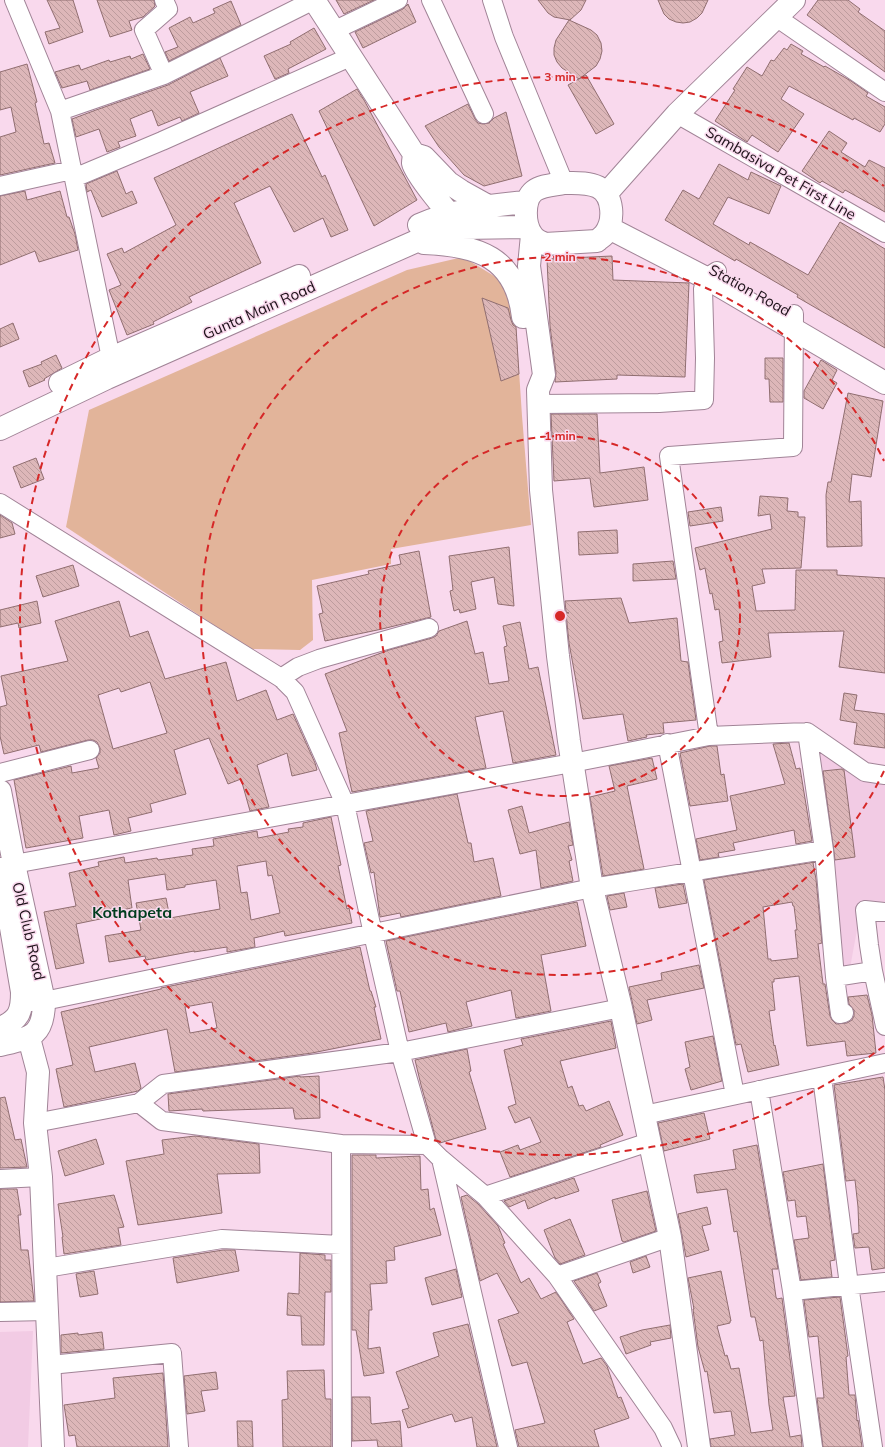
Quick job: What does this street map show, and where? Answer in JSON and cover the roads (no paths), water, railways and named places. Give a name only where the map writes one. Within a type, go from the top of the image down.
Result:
[{"type":"street","points":[[14,0],[60,111],[111,358]]},
{"type":"street","points":[[164,0],[168,9],[144,30],[164,75]]},
{"type":"street","points":[[60,111],[164,75],[314,0],[414,154],[413,164],[429,189],[456,221]]},
{"type":"street","points":[[333,31],[398,0]]},
{"type":"street","points":[[431,0],[484,114]]},
{"type":"street","points":[[492,0],[504,37],[564,183]]},
{"type":"street","points":[[606,194],[677,114],[794,0]]},
{"type":"street","points":[[776,17],[885,92]]},
{"type":"street","points":[[0,186],[73,174],[162,141],[350,57]]},
{"type":"street","name":"Sambasiva Pet First Line","points":[[677,114],[885,233]]},
{"type":"street","points":[[414,154],[424,157],[449,183],[488,206]]},
{"type":"street","points":[[530,231],[539,241],[545,244],[597,241],[604,236],[610,224],[611,206],[606,194],[600,188],[591,184],[564,183],[543,187],[535,191],[527,202],[526,214],[530,231],[529,266],[544,375],[538,397],[540,490],[559,664],[572,763],[592,888],[621,1008],[670,1237],[699,1447]]},
{"type":"street","name":"Gunta Main Road","points":[[0,413],[114,374],[428,236],[456,221],[466,210],[527,202]]},
{"type":"street","name":"Gunta Main Road","points":[[0,430],[111,358],[426,221],[456,221],[530,231]]},
{"type":"street","name":"Station Road","points":[[610,224],[712,274],[733,278],[794,322],[885,369]]},
{"type":"street","points":[[414,242],[436,243],[472,249],[487,255],[509,274],[520,297],[530,376],[538,397]]},
{"type":"street","points":[[538,397],[659,403],[704,400],[704,289],[712,274]]},
{"type":"street","points":[[794,322],[885,383]]},
{"type":"street","points":[[709,736],[669,456],[793,447],[794,322]]},
{"type":"street","points":[[0,503],[281,678],[295,692],[345,804],[400,1052],[427,1145],[441,1159],[485,1196],[557,1276],[663,1428],[672,1447]]},
{"type":"street","points":[[281,678],[298,667],[319,659],[429,628]]},
{"type":"street","points":[[808,732],[824,850],[835,977],[840,1014],[844,1013]]},
{"type":"street","points":[[7,863],[572,763],[667,743],[709,736],[808,732],[866,772],[885,775]]},
{"type":"street","points":[[667,743],[735,1096]]},
{"type":"street","points":[[0,773],[90,750]]},
{"type":"street","name":"Old Club Road","points":[[0,791],[22,1003]]},
{"type":"street","points":[[0,1028],[14,1020],[20,1013],[22,1003],[44,1001],[592,888],[824,850]]},
{"type":"street","name":"Old Club Road","points":[[7,863],[44,1001],[42,1022],[37,1031],[29,1038]]},
{"type":"street","points":[[885,912],[865,910],[869,945],[885,1026]]},
{"type":"street","points":[[835,977],[874,971]]},
{"type":"street","points":[[36,1123],[139,1103],[163,1084],[400,1052],[621,1008]]},
{"type":"street","points":[[0,1045],[29,1038],[38,1072],[36,1123],[41,1177],[46,1268],[53,1447]]},
{"type":"street","points":[[644,1115],[885,1063]]},
{"type":"street","points":[[822,1077],[849,1285],[873,1447]]},
{"type":"street","points":[[759,1090],[792,1291],[813,1447]]},
{"type":"street","points":[[139,1103],[162,1121],[342,1144],[427,1145]]},
{"type":"street","points":[[485,1196],[649,1142]]},
{"type":"street","points":[[342,1144],[342,1447]]},
{"type":"street","points":[[441,1159],[508,1447]]},
{"type":"street","points":[[0,1179],[41,1177]]},
{"type":"street","points":[[557,1276],[670,1237]]},
{"type":"street","points":[[46,1268],[222,1239],[341,1245]]},
{"type":"street","points":[[792,1291],[885,1282]]},
{"type":"street","points":[[0,1312],[48,1311]]},
{"type":"street","points":[[50,1365],[172,1353],[178,1447]]},
{"type":"district","name":"Kothapeta","points":[[132,912]]}]
